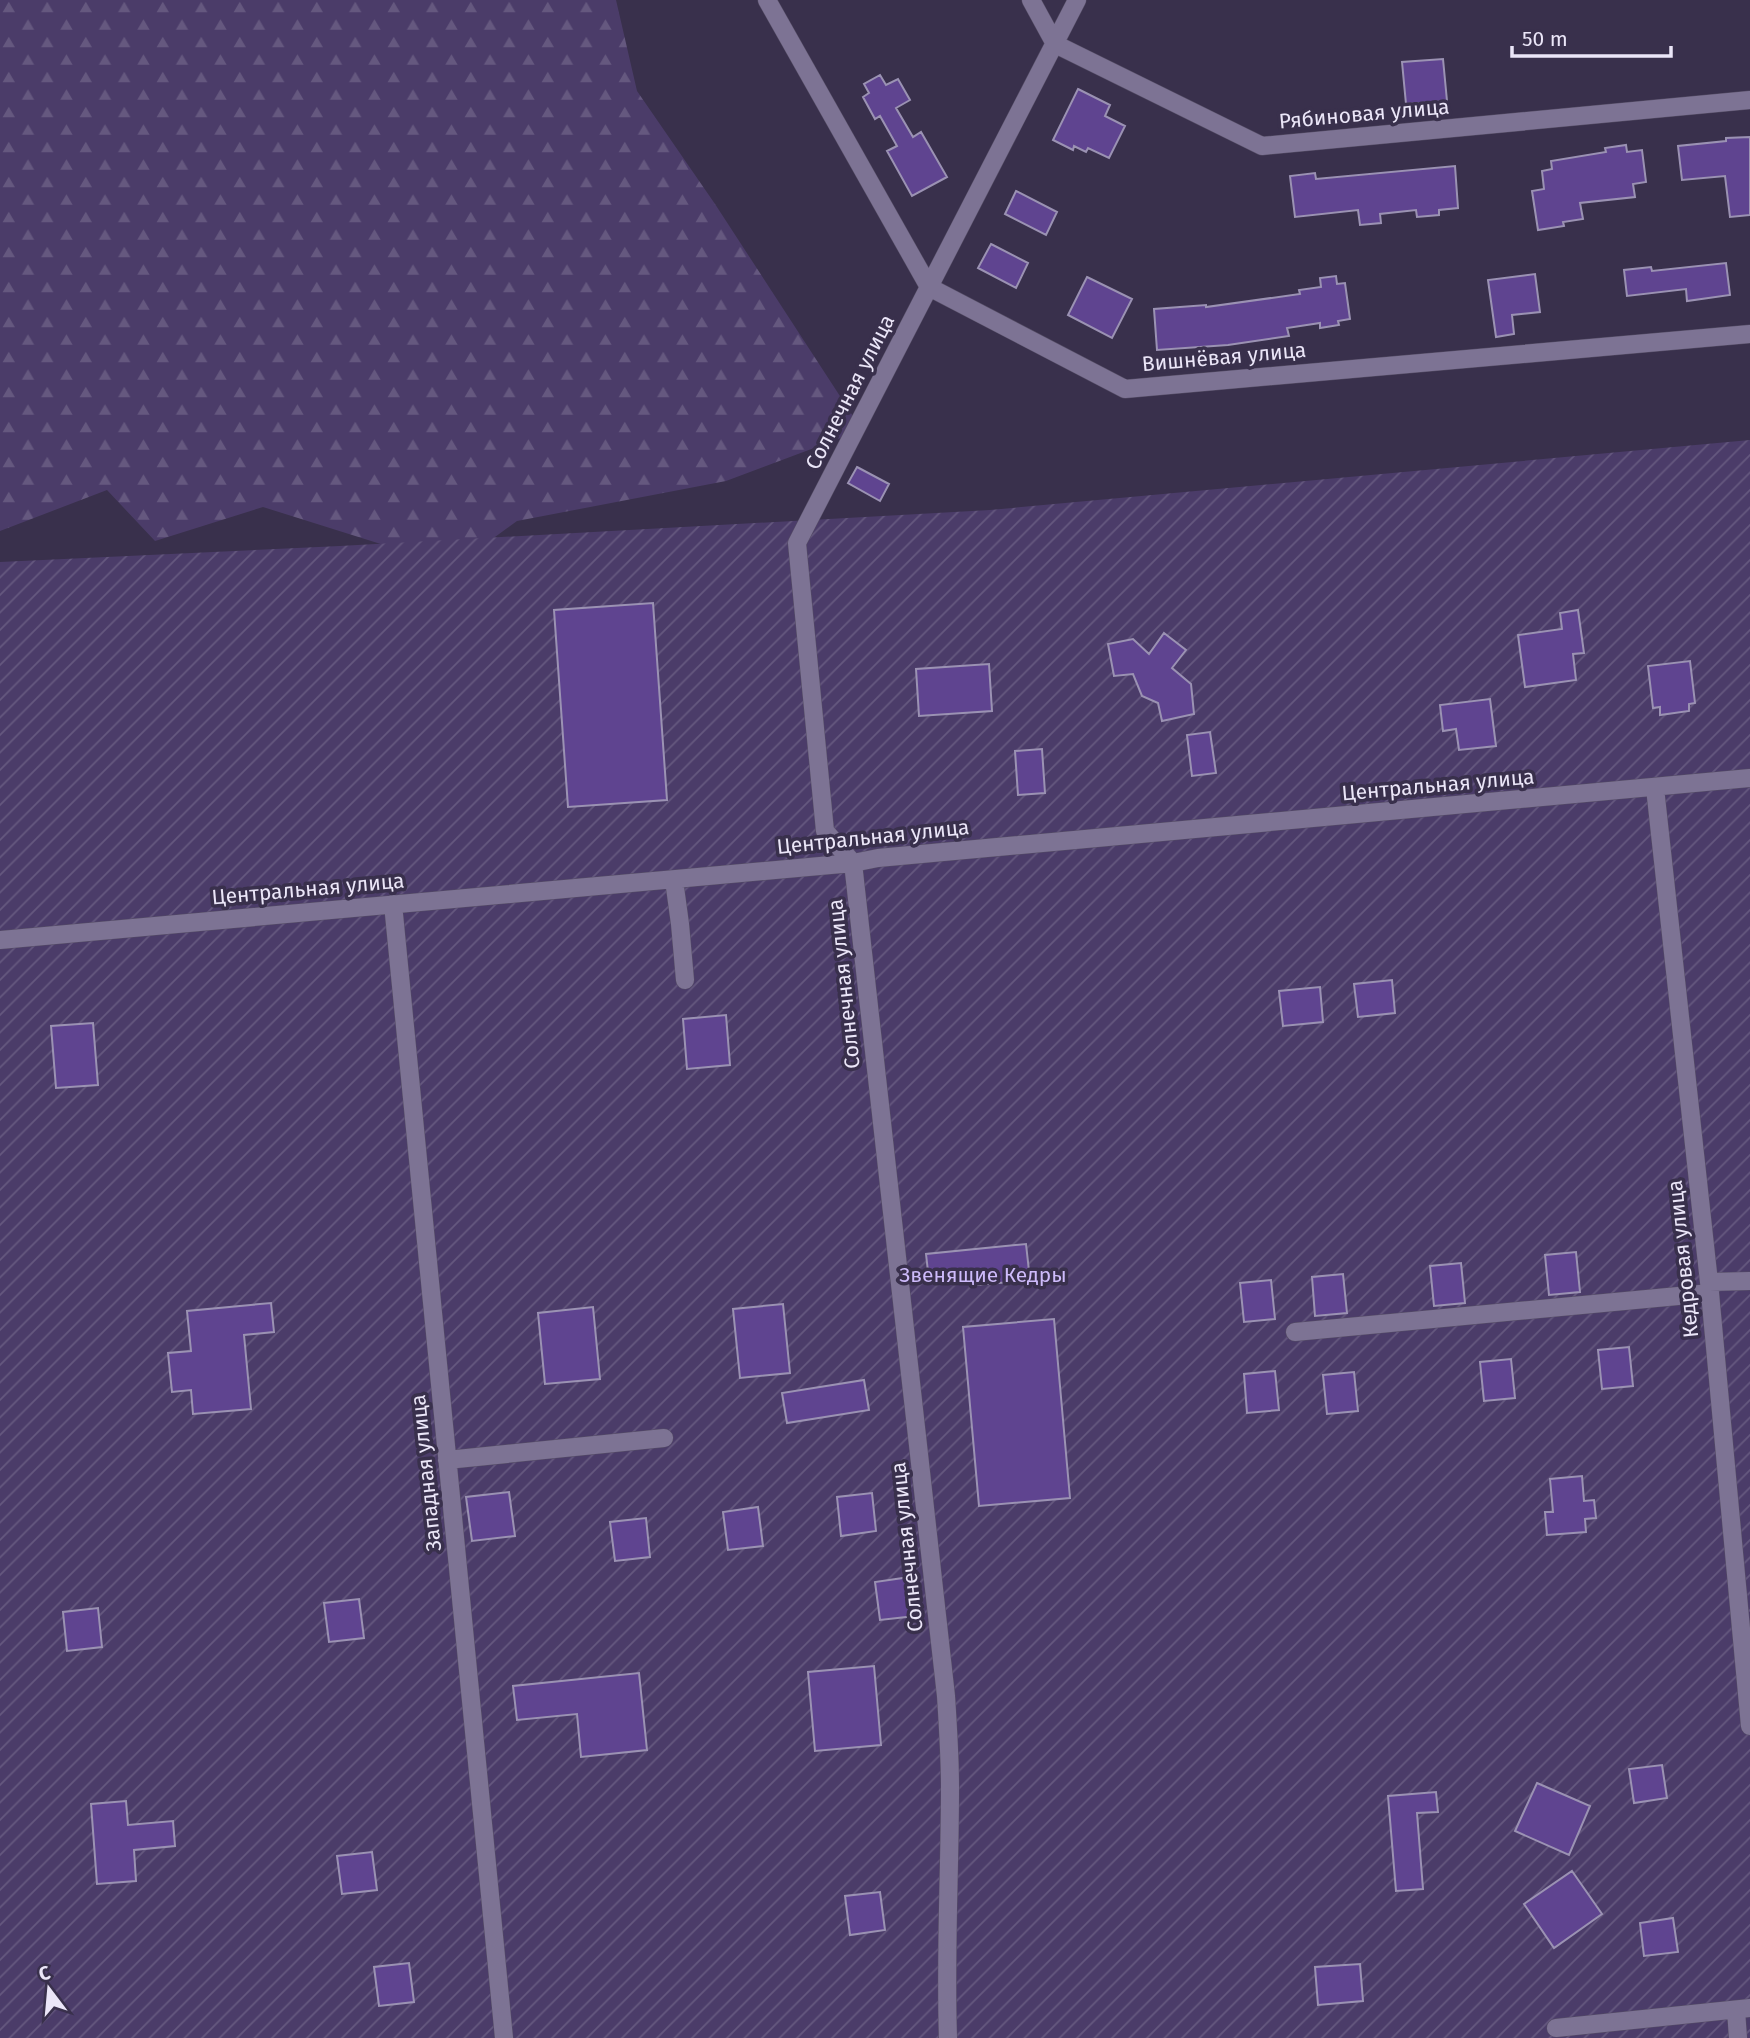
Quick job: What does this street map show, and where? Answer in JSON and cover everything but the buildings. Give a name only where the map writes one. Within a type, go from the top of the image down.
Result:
[{"type":"street","points":[[767,0],[929,287]]},
{"type":"street","points":[[1031,0],[1055,44]]},
{"type":"street","name":"Солнечная улица","points":[[948,2038],[946,1931],[950,1866],[950,1783],[946,1696],[853,863],[825,831],[797,543],[1077,0]]},
{"type":"street","name":"Рябиновая улица","points":[[1055,44],[1262,146],[1750,100]]},
{"type":"street","name":"Вишнёвая улица","points":[[929,287],[1125,389],[1750,334]]},
{"type":"street","name":"Центральная улица","points":[[0,940],[674,880],[853,863],[906,855],[1750,778]]},
{"type":"street","name":"Кедровая улица","points":[[1655,788],[1709,1288],[1750,1726]]},
{"type":"street","points":[[674,880],[685,980]]},
{"type":"street","name":"Западная улица","points":[[393,904],[504,2038]]},
{"type":"street","points":[[1296,1332],[1709,1288],[1750,1281]]},
{"type":"street","points":[[447,1460],[664,1438]]},
{"type":"street","points":[[1556,2028],[1743,2009],[1738,2038]]},
{"type":"green space","points":[[0,0],[616,0],[637,91],[715,204],[862,430],[726,481],[517,521],[454,567],[263,507],[155,541],[107,490],[0,531]]},
{"type":"green space","name":"Звенящие Кедры","points":[[1750,440],[1750,2038],[0,2038],[0,562],[990,510]]}]
